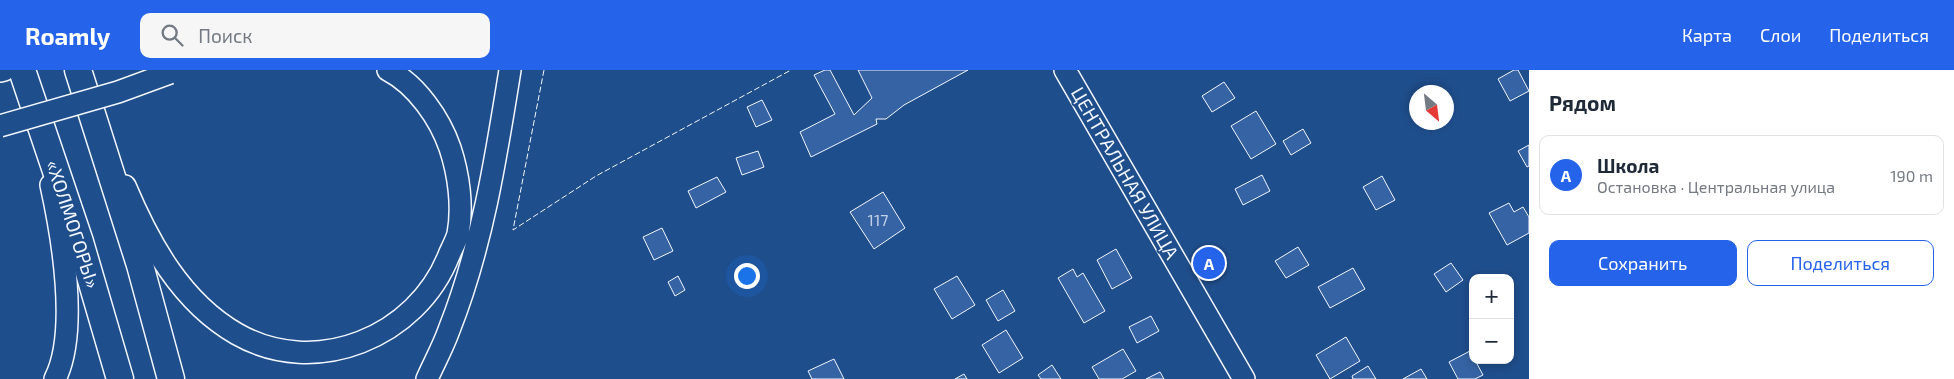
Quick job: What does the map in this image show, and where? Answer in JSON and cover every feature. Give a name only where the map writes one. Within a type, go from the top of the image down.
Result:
[{"type":"highway","name":"«ХОЛМОГОРЫ»","points":[[22,70],[80,242],[120,379]]},
{"type":"highway","points":[[80,75],[140,265],[171,379]]},
{"type":"main road","points":[[80,75],[132,203],[156,251],[181,286],[209,316],[238,335],[273,348],[307,353],[350,346],[393,326],[420,305],[442,273],[458,235],[460,196],[454,161],[445,133],[413,89],[388,70]]},
{"type":"main road","points":[[427,379],[449,330],[479,235],[496,155],[510,70]]},
{"type":"main road","name":"ЦЕНТРАЛЬНАЯ УЛИЦА","points":[[1065,70],[1244,379]]},
{"type":"main road","points":[[0,126],[118,92],[175,72]]},
{"type":"main road","points":[[32,99],[55,206],[66,285],[66,333],[55,379]]},
{"type":"building","points":[[830,70],[854,115],[872,98],[858,70],[968,70],[904,105],[886,119],[876,119],[877,124],[811,157],[800,132],[835,114],[814,75]]},
{"type":"building","points":[[1514,70],[1518,70],[1529,91],[1510,101],[1498,79]]},
{"type":"building","points":[[1224,82],[1235,98],[1212,112],[1202,96]]},
{"type":"building","points":[[762,100],[772,120],[756,127],[747,107]]},
{"type":"building","points":[[1256,111],[1276,144],[1251,159],[1231,126]]},
{"type":"building","points":[[1303,129],[1311,143],[1291,155],[1283,141]]},
{"type":"building","points":[[1529,145],[1529,166],[1527,167],[1518,151]]},
{"type":"building","points":[[758,151],[764,167],[742,175],[736,158]]},
{"type":"building","points":[[1262,175],[1270,191],[1243,205],[1235,189]]},
{"type":"building","points":[[1382,176],[1395,200],[1376,210],[1363,187]]},
{"type":"building","points":[[717,177],[726,192],[696,208],[688,191]]},
{"type":"building","points":[[883,192],[905,228],[874,249],[850,212]]},
{"type":"building","points":[[1509,203],[1514,212],[1523,207],[1529,217],[1529,233],[1507,245],[1489,213]]},
{"type":"building","points":[[662,228],[673,251],[654,260],[643,237]]},
{"type":"building","points":[[1298,247],[1309,265],[1286,278],[1275,261]]},
{"type":"building","points":[[1116,249],[1132,278],[1112,289],[1097,260]]},
{"type":"building","points":[[1451,263],[1463,280],[1446,292],[1434,274]]},
{"type":"building","points":[[1353,268],[1365,289],[1330,308],[1318,287]]},
{"type":"building","points":[[1073,269],[1077,277],[1083,273],[1105,311],[1084,323],[1058,278]]},
{"type":"building","points":[[678,276],[685,290],[675,296],[668,282]]},
{"type":"building","points":[[957,276],[975,305],[952,319],[934,289]]},
{"type":"building","points":[[1003,290],[1015,311],[998,321],[986,300]]},
{"type":"building","points":[[1151,316],[1159,331],[1137,343],[1129,327]]},
{"type":"building","points":[[1006,330],[1023,358],[999,373],[982,345]]},
{"type":"building","points":[[1346,337],[1360,361],[1330,379],[1316,355]]},
{"type":"building","points":[[1123,349],[1136,371],[1122,379],[1099,379],[1092,367]]},
{"type":"building","points":[[1469,352],[1469,364],[1477,364],[1483,375],[1475,379],[1458,379],[1449,362]]},
{"type":"building","points":[[834,359],[844,379],[812,379],[808,371]]},
{"type":"building","points":[[1052,365],[1061,379],[1041,379],[1038,375]]},
{"type":"building","points":[[1368,366],[1376,379],[1353,379],[1352,376]]},
{"type":"building","points":[[1421,369],[1427,379],[1403,379]]},
{"type":"building","points":[[1160,372],[1164,379],[1146,379]]},
{"type":"building","points":[[964,374],[967,379],[955,379]]},
{"type":"fence","points":[[544,70],[513,230],[596,176],[791,70]]},
{"type":"place","name":"Школа","points":[[1209,263]]}]
